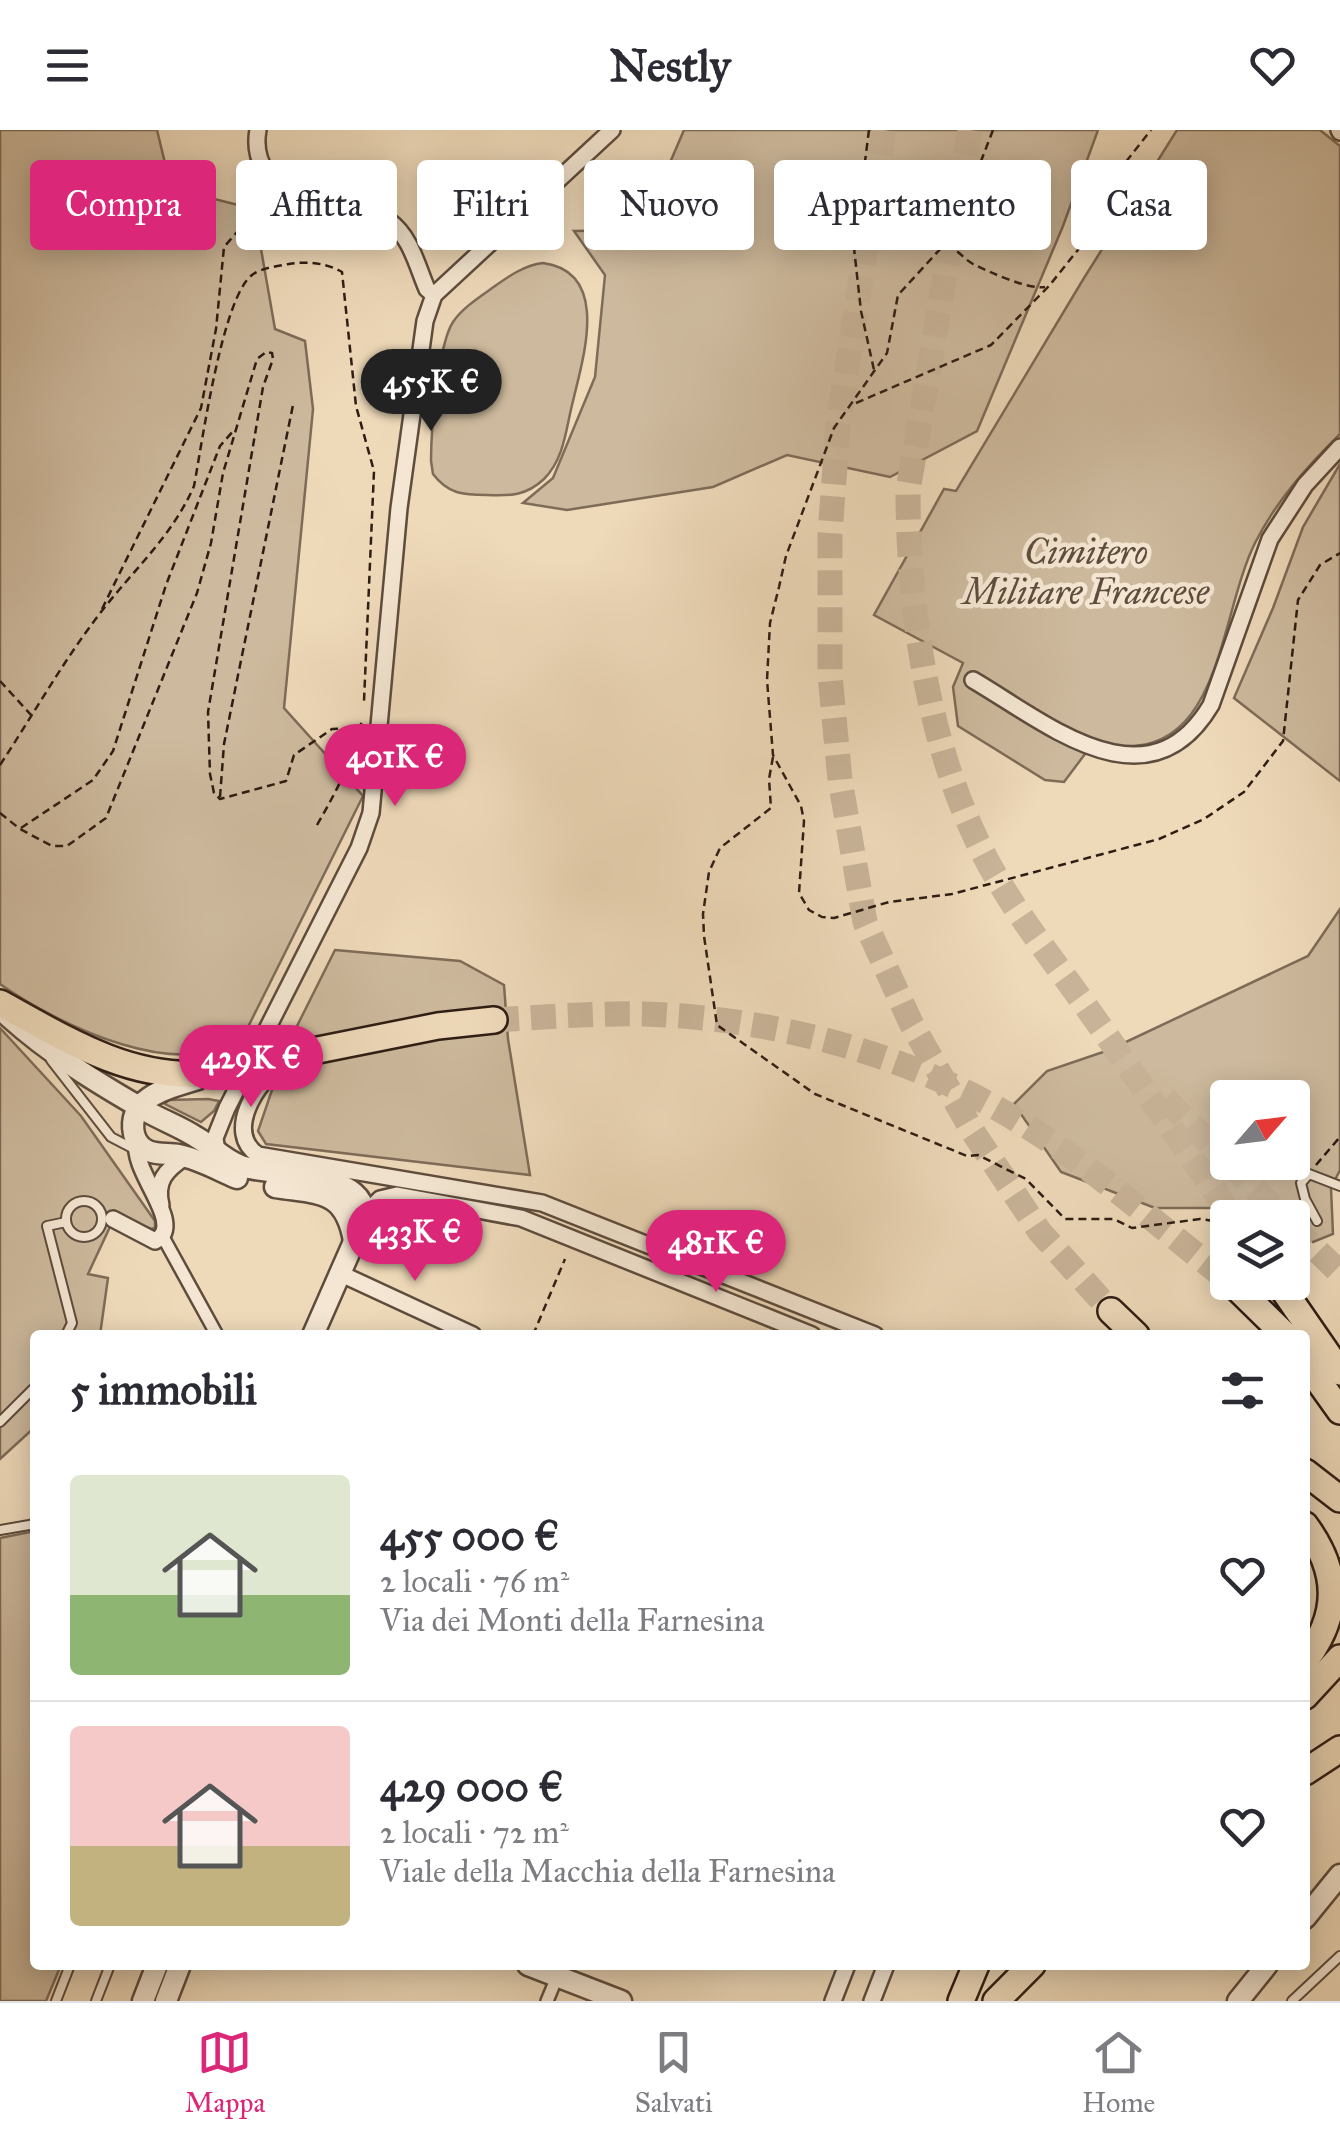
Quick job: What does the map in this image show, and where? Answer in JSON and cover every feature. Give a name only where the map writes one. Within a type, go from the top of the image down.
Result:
[{"type":"main road","points":[[0,1005],[125,1066],[178,1075],[245,1068],[438,1026],[494,1020]]},
{"type":"main road","points":[[1249,1300],[1280,1330]]},
{"type":"main road","points":[[1290,1300],[1340,1372]]},
{"type":"main road","points":[[1111,1312],[1131,1330]]},
{"type":"main road","points":[[1310,1369],[1340,1410]]},
{"type":"main road","points":[[1310,1476],[1340,1500]]},
{"type":"main road","points":[[1310,1533],[1332,1565],[1337,1591],[1332,1623],[1310,1654]]},
{"type":"main road","points":[[1310,1691],[1340,1658]]},
{"type":"main road","points":[[1310,1769],[1340,1750]]},
{"type":"main road","points":[[962,2001],[974,1970]]},
{"type":"main road","points":[[995,2001],[1010,1970]]},
{"type":"main road","points":[[995,2001],[1027,1970]]},
{"type":"street","points":[[258,130],[259,160]]},
{"type":"street","points":[[217,1152],[217,1132],[245,1068],[359,848],[372,813],[399,508],[425,320],[434,295],[612,130]]},
{"type":"street","points":[[397,231],[413,252],[427,289],[434,295]]},
{"type":"street","points":[[973,680],[1104,753],[1135,756],[1177,742],[1201,722],[1211,705],[1270,539],[1305,485],[1340,446]]},
{"type":"street","points":[[0,1005],[37,1041],[230,1162],[342,1183],[360,1198],[365,1214]]},
{"type":"street","points":[[303,1053],[274,1070],[256,1093],[243,1126],[245,1140],[254,1153],[526,1200],[573,1214],[863,1330]]},
{"type":"street","points":[[164,1214],[140,1168],[140,1147],[134,1128],[139,1107],[158,1092],[214,1073]]},
{"type":"street","points":[[140,1147],[185,1156],[243,1180],[334,1199],[348,1215],[354,1241]]},
{"type":"street","points":[[185,1156],[161,1178],[158,1194],[167,1224],[163,1237],[214,1330]]},
{"type":"street","points":[[315,1330],[365,1214],[390,1195],[466,1205],[521,1218],[800,1330]]},
{"type":"street","points":[[573,1214],[640,1266]]},
{"type":"street","points":[[108,1220],[152,1240],[163,1237]]},
{"type":"street","points":[[339,1273],[461,1330]]},
{"type":"street","points":[[1310,1912],[1340,1875]]},
{"type":"street","points":[[143,2001],[155,1970]]},
{"type":"street","points":[[166,2001],[178,1970]]},
{"type":"street","points":[[540,1970],[557,1977],[578,1994],[620,2001]]},
{"type":"street","points":[[833,2001],[845,1970]]},
{"type":"street","points":[[872,2001],[884,1970]]},
{"type":"street","points":[[1238,2001],[1263,1970]]},
{"type":"street","points":[[547,2001],[557,1977]]},
{"type":"lane","points":[[37,1041],[106,1130],[122,1145],[140,1147]]},
{"type":"lane","points":[[1310,1174],[1340,1186]]},
{"type":"lane","points":[[1304,1180],[1304,1199],[1317,1221]]},
{"type":"lane","points":[[83,1201],[95,1204],[108,1220],[98,1231],[82,1238],[72,1233],[66,1222],[72,1206],[83,1201]]},
{"type":"lane","points":[[66,1222],[47,1226],[72,1324],[69,1330]]},
{"type":"lane","points":[[0,1422],[30,1392]]},
{"type":"lane","points":[[0,1530],[30,1525]]},
{"type":"lane","points":[[1292,2001],[1340,1956]]},
{"type":"lane","points":[[56,2001],[68,1970]]},
{"type":"lane","points":[[96,2001],[108,1970]]},
{"type":"path","points":[[870,130],[854,248],[861,311],[874,372]]},
{"type":"path","points":[[981,160],[993,130]]},
{"type":"path","points":[[854,404],[990,345],[1049,286],[1089,234],[1090,224],[1121,168],[1151,130]]},
{"type":"path","points":[[99,615],[201,408],[216,328],[224,248],[236,234]]},
{"type":"path","points":[[939,250],[898,295],[887,353],[830,438],[786,556],[770,622],[770,808],[720,848],[710,872],[703,914],[717,1025],[815,1094],[967,1156],[978,1155],[1026,1179],[1065,1219],[1114,1220],[1132,1228],[1210,1220]]},
{"type":"path","points":[[957,250],[972,263],[1032,289],[1049,286]]},
{"type":"path","points":[[0,764],[99,615],[162,542],[194,486],[230,311],[239,292],[252,275],[276,266],[328,264],[342,272],[356,406],[374,471],[360,728],[346,774],[317,826]]},
{"type":"path","points":[[0,813],[52,846],[66,846],[106,818],[196,593],[211,543],[223,473],[257,358],[266,352],[272,354],[208,712],[210,774],[214,793],[220,798]]},
{"type":"path","points":[[220,798],[224,744],[293,405]]},
{"type":"path","points":[[20,829],[93,780],[113,751],[166,584],[220,446],[237,428]]},
{"type":"path","points":[[194,486],[206,486]]},
{"type":"path","points":[[773,755],[801,806],[804,821],[799,892],[810,910],[822,917],[834,918],[889,902],[952,894],[1159,839],[1204,819],[1244,792],[1283,741],[1298,600],[1320,564],[1340,553]]},
{"type":"path","points":[[0,681],[32,716]]},
{"type":"path","points":[[220,798],[286,781],[294,755],[332,728],[360,728]]},
{"type":"path","points":[[1310,1173],[1340,1137]]},
{"type":"path","points":[[535,1330],[564,1259]]},
{"type":"green space","points":[[0,130],[157,130],[164,160],[30,160],[30,250],[216,250],[216,199],[236,204],[236,250],[261,250],[275,329],[305,341],[313,409],[284,708],[363,796],[246,1031],[221,1048],[191,1054],[122,1044],[53,1016],[0,984]]},
{"type":"green space","points":[[684,130],[1098,130],[1087,160],[1071,160],[1071,204],[977,431],[890,477],[787,455],[713,487],[567,510],[523,503],[553,478],[595,377],[605,275],[587,250],[754,250],[754,160],[671,160]]},
{"type":"green space","name":"Cimitero Militare Francese","points":[[1177,130],[1320,130],[1340,146],[1340,434],[1293,485],[1255,543],[1208,684],[1191,714],[1168,736],[1136,746],[1094,742],[1064,782],[1045,780],[958,726],[953,687],[963,663],[874,615],[944,489],[956,491],[1102,250],[1207,250],[1207,160],[1158,160]]},
{"type":"green space","points":[[574,231],[584,231],[584,245]]},
{"type":"green space","points":[[543,263],[564,270],[578,282],[587,319],[582,363],[561,452],[544,479],[524,492],[457,492],[433,474],[431,461],[436,389],[448,333],[457,317],[478,298],[518,272]]},
{"type":"green space","points":[[1340,464],[1340,781],[1234,698],[1303,527]]},
{"type":"green space","points":[[1340,909],[1340,1170],[1331,1188],[1333,1234],[1313,1242],[1310,1239],[1310,1200],[1210,1200],[1210,1208],[1155,1208],[1061,1172],[1014,1104],[1047,1071],[1109,1050],[1308,956]]},
{"type":"green space","points":[[335,950],[460,961],[504,985],[508,1039],[530,1175],[266,1144],[258,1131],[287,1046]]},
{"type":"green space","points":[[0,1028],[81,1116],[155,1221],[155,1228],[116,1214],[88,1274],[108,1278],[101,1330],[30,1330],[30,1432],[0,1459]]},
{"type":"green space","points":[[168,1100],[219,1101],[201,1122],[165,1104]]},
{"type":"green space","points":[[30,1532],[30,1970],[59,1970],[46,2001],[0,2001],[0,1538]]},
{"type":"tunnel","points":[[884,130],[838,425],[830,534],[830,675],[840,780],[865,922],[911,1023],[973,1132],[1040,1232],[1111,1311]]},
{"type":"tunnel","points":[[970,130],[908,490],[916,621],[932,708],[957,793],[996,876],[1221,1200]]},
{"type":"tunnel","points":[[494,1020],[607,1014],[693,1017],[791,1032],[887,1059],[978,1098],[1047,1139],[1210,1266]]},
{"type":"tunnel","points":[[1165,1099],[1210,1143]]},
{"type":"tunnel","points":[[1247,1180],[1266,1200]]},
{"type":"tunnel","points":[[1310,1244],[1340,1273]]}]
